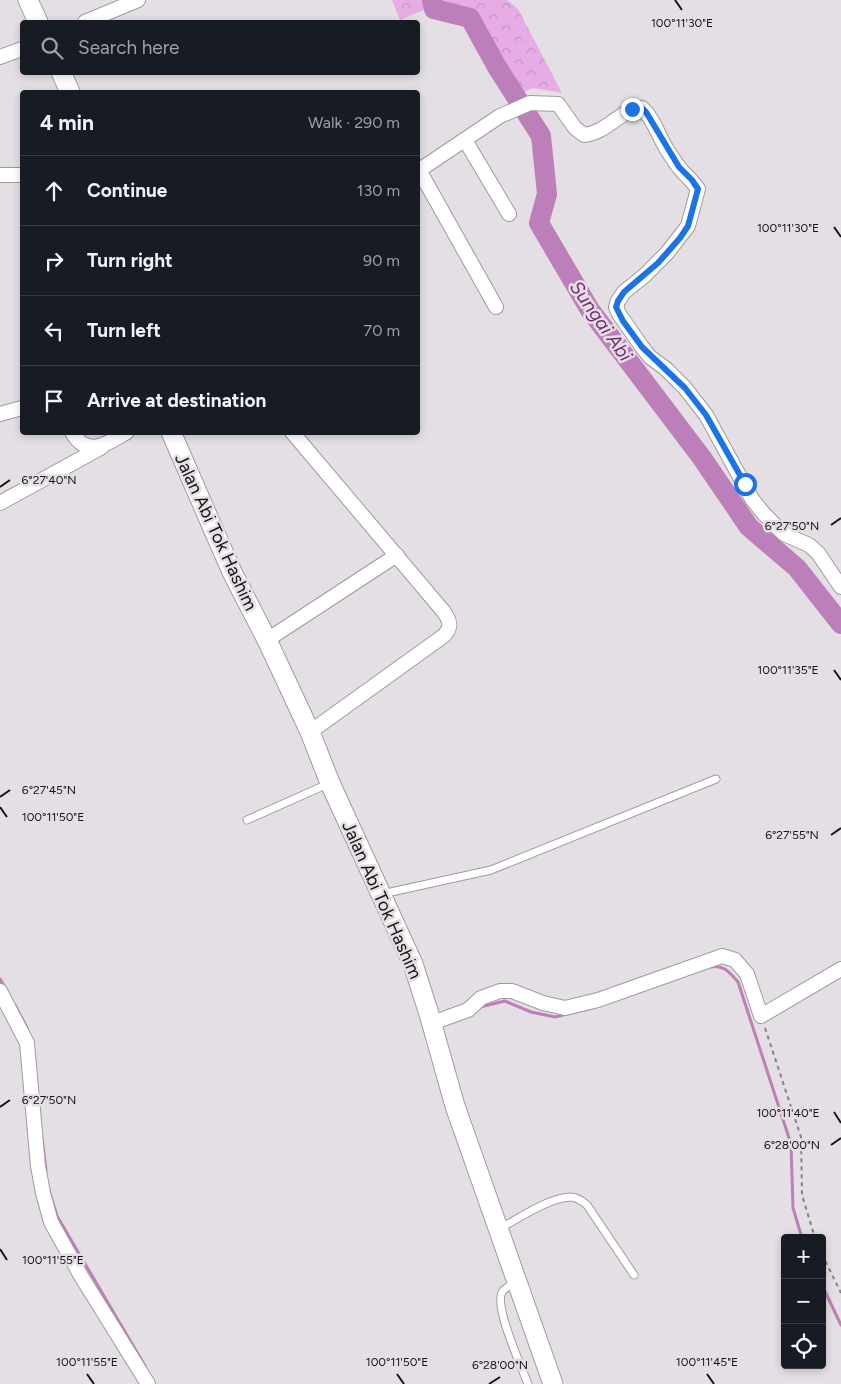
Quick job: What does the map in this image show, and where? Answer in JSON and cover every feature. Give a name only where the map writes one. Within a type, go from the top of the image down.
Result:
[{"type":"main road","points":[[28,0],[37,20]]},
{"type":"main road","points":[[62,75],[69,90]]},
{"type":"main road","name":"Jalan Abi Tok Hashim","points":[[172,435],[232,572],[267,640],[310,732],[330,783],[412,964],[432,1023],[455,1106],[554,1384]]},
{"type":"street","points":[[91,20],[138,0]]},
{"type":"street","points":[[0,57],[20,51]]},
{"type":"street","points":[[420,170],[486,124],[525,105],[558,104],[575,128],[584,135],[601,130],[632,109],[642,108],[656,127],[665,147],[698,189],[688,226],[667,253],[644,276],[624,292],[616,307],[642,347],[685,388],[706,415],[752,498],[764,514],[784,534],[809,545],[818,553],[841,587]]},
{"type":"street","points":[[465,140],[510,214]]},
{"type":"street","points":[[420,174],[496,307]]},
{"type":"street","points":[[0,175],[20,175]]},
{"type":"street","points":[[0,414],[20,409]]},
{"type":"street","points":[[73,435],[87,447],[102,447]]},
{"type":"street","points":[[0,503],[122,435]]},
{"type":"street","points":[[295,435],[397,555],[444,612],[450,623],[450,628],[442,638],[310,732]]},
{"type":"street","points":[[267,640],[397,555]]},
{"type":"street","points":[[432,1023],[468,1010],[482,998],[500,992],[512,991],[543,1003],[565,1008],[598,1000],[722,956],[735,960],[747,974],[761,1016],[841,969]]},
{"type":"street","points":[[0,991],[27,1043],[38,1166],[51,1222],[81,1276],[148,1384]]},
{"type":"lane","points":[[381,894],[491,870],[716,779]]},
{"type":"lane","points":[[248,820],[330,783]]},
{"type":"lane","points":[[498,1230],[550,1202],[571,1197],[579,1199],[587,1205],[634,1275]]},
{"type":"lane","points":[[518,1281],[502,1291],[499,1300],[503,1317],[528,1384]]},
{"type":"path","points":[[761,1016],[801,1137],[802,1194],[814,1234]]},
{"type":"path","points":[[826,1262],[841,1293]]},
{"type":"green space","points":[[392,0],[507,0],[518,9],[562,93],[533,88],[516,95],[463,20],[424,10],[400,20]]},
{"type":"waterway","name":"Sungai Abi","points":[[432,0],[434,9],[470,18],[497,67],[541,136],[547,194],[539,223],[590,310],[702,458],[749,527],[797,568],[841,624]]},
{"type":"waterway","points":[[710,967],[723,968],[738,982],[791,1144],[793,1208],[801,1234]]},
{"type":"waterway","points":[[0,979],[6,989]]},
{"type":"waterway","points":[[480,1007],[505,1001],[531,1012],[555,1017],[596,1007]]},
{"type":"waterway","points":[[15,1005],[27,1028]]},
{"type":"waterway","points":[[42,1138],[46,1171]]},
{"type":"waterway","points":[[48,1187],[57,1216],[145,1366]]},
{"type":"waterway","points":[[826,1293],[841,1325]]},
{"type":"route","points":[[632,109],[642,108],[646,112],[656,127],[665,147],[684,174],[692,180],[698,189],[688,226],[680,238],[658,263],[624,292],[616,307],[623,321],[650,357],[666,369],[685,388],[706,415],[745,484]]}]
